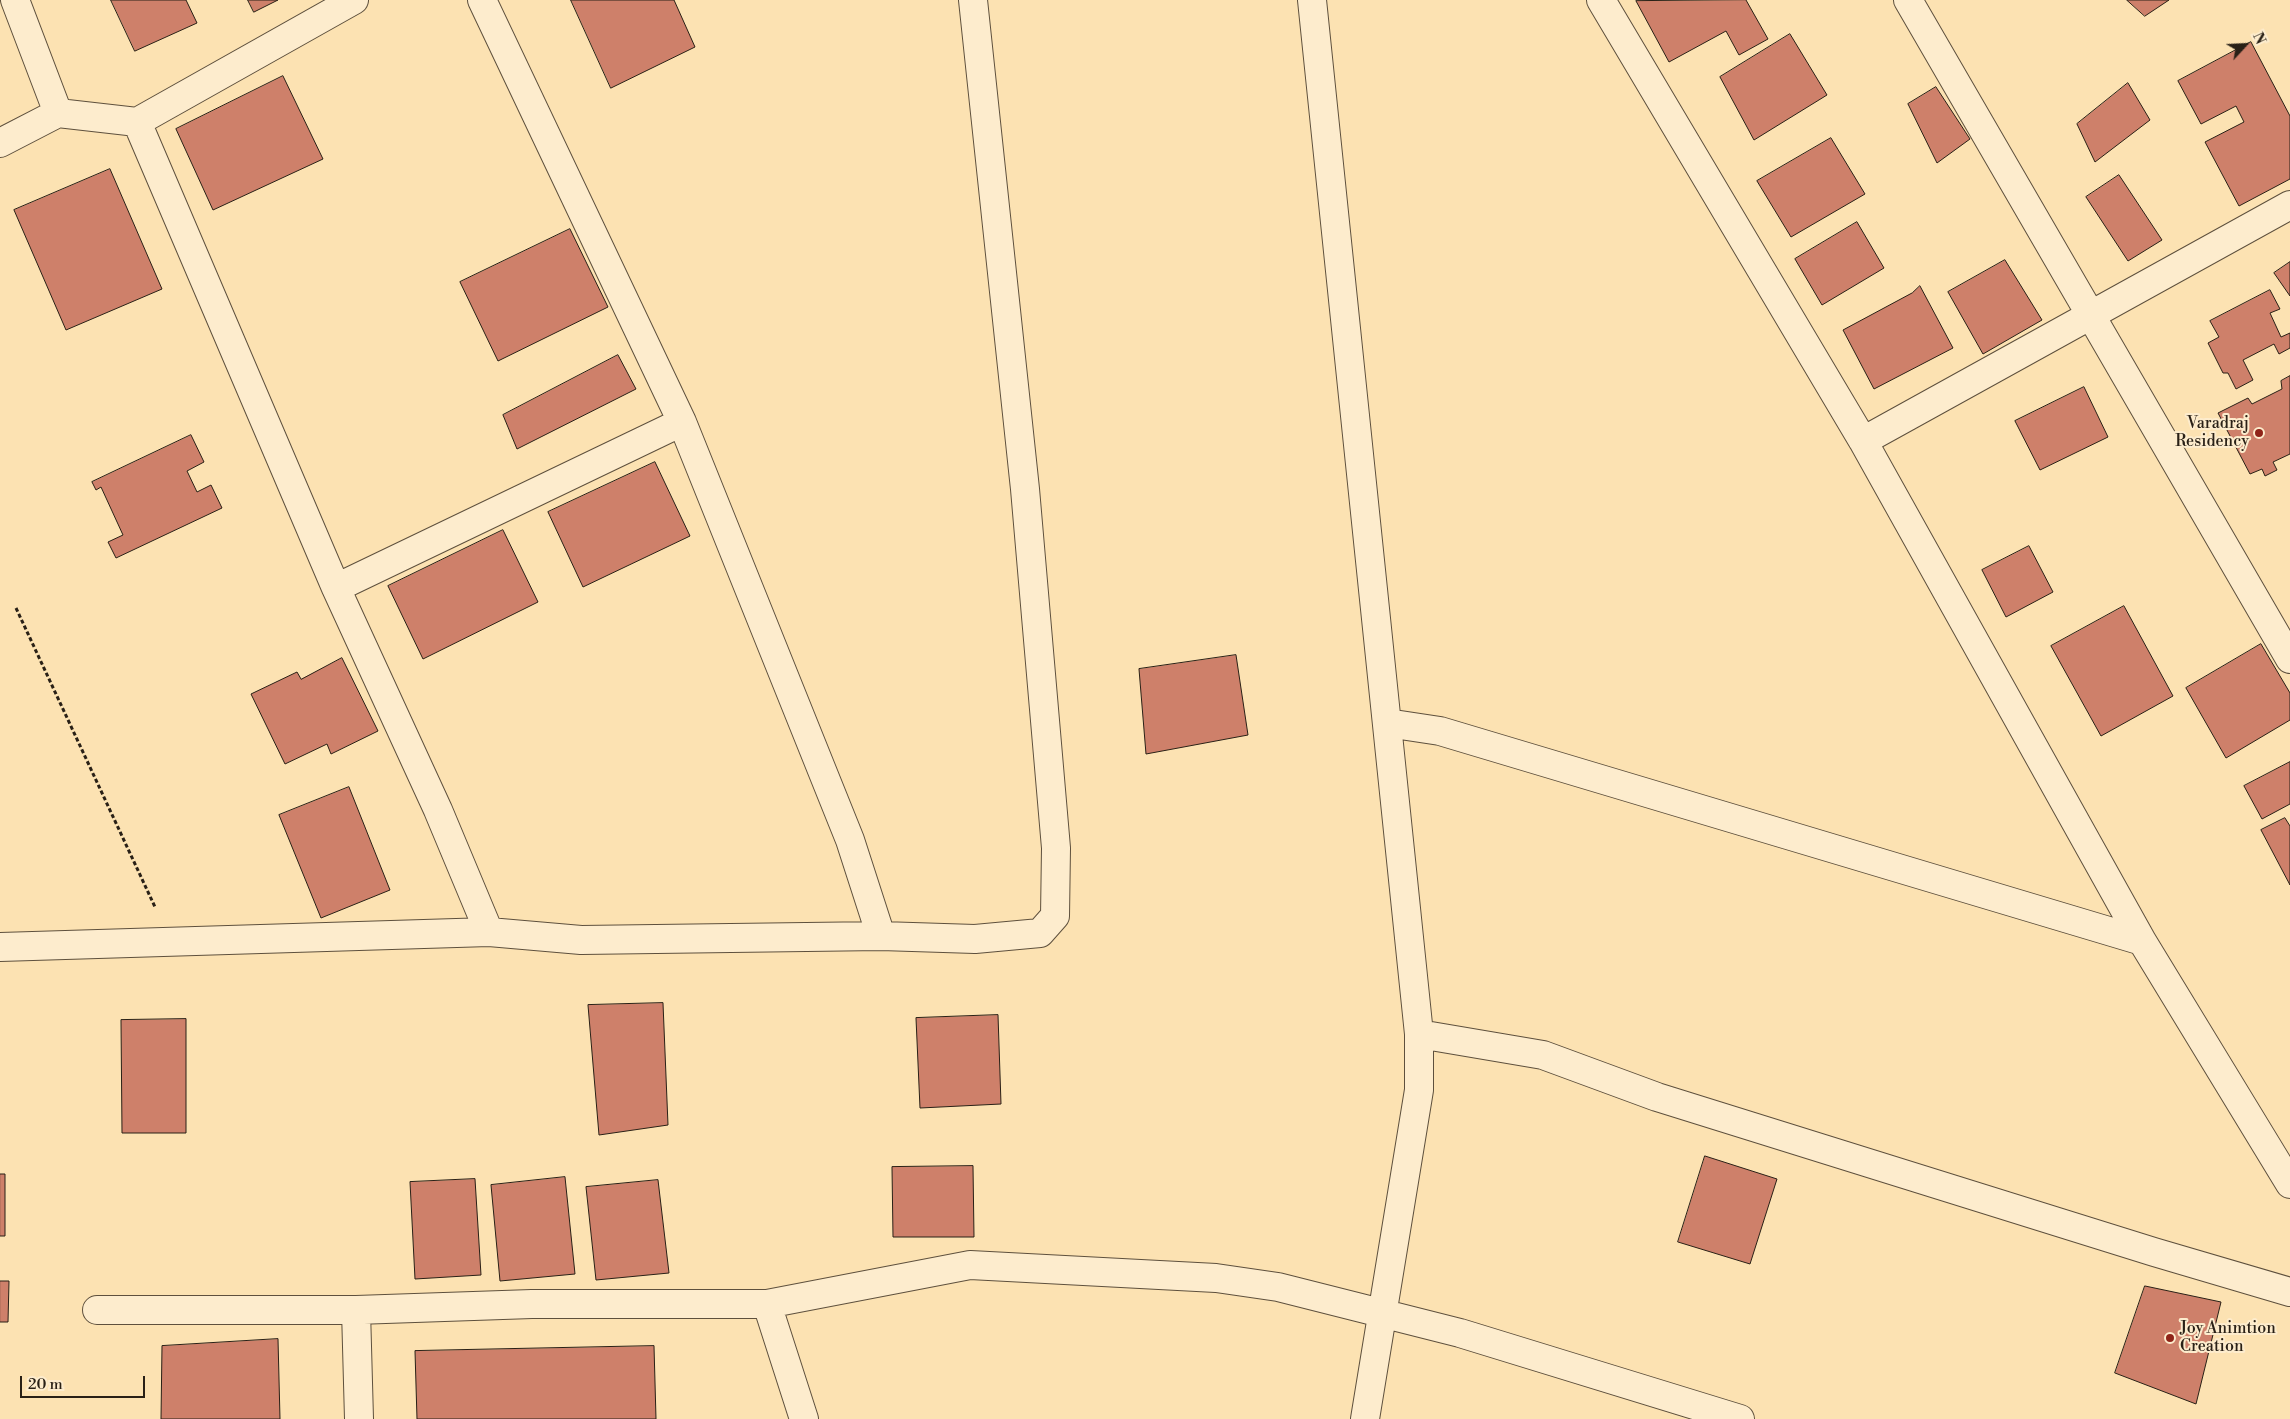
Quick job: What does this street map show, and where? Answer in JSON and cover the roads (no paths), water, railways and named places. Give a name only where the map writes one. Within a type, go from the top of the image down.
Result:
[{"type":"street","points":[[15,0],[58,113]]},
{"type":"street","points":[[0,143],[58,113],[137,122],[354,0]]},
{"type":"street","points":[[482,0],[682,422],[850,840],[881,936]]},
{"type":"street","points":[[0,947],[489,932],[581,940],[881,936],[975,939],[1040,933],[1055,916],[1056,848],[1025,489],[973,0]]},
{"type":"street","points":[[1312,0],[1419,1034],[1419,1090],[1365,1419]]},
{"type":"street","points":[[1601,0],[1863,441],[2142,941],[2290,1184]]},
{"type":"street","points":[[1908,0],[2290,659]]},
{"type":"street","points":[[137,122],[336,588],[438,810],[489,932]]},
{"type":"street","points":[[1863,441],[2290,205]]},
{"type":"street","points":[[336,588],[682,422]]},
{"type":"street","points":[[1387,723],[1440,731],[2142,941]]},
{"type":"street","points":[[1419,1034],[1543,1055],[1676,1103],[2154,1252],[2290,1292]]},
{"type":"street","points":[[97,1310],[356,1310],[532,1304],[767,1304],[970,1265],[1216,1278],[1278,1287],[1460,1334],[1740,1419]]},
{"type":"street","points":[[767,1304],[804,1419]]},
{"type":"street","points":[[356,1310],[359,1419]]},
{"type":"place","name":"Varadraj Residency","points":[[2259,433]]},
{"type":"place","name":"Joy Animtion Creation","points":[[2170,1338]]}]
